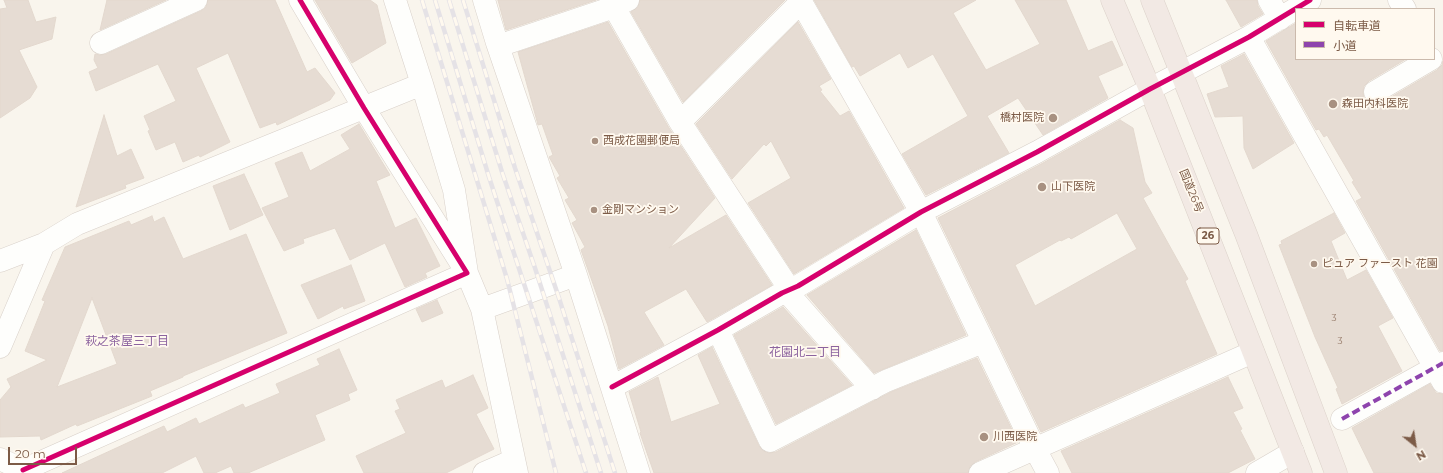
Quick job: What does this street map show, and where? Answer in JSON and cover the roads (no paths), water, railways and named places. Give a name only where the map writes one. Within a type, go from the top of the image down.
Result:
[{"type":"highway","name":"国道26号","points":[[1112,0],[1150,89],[1301,473]]},
{"type":"highway","points":[[1152,0],[1246,234],[1336,473]]},
{"type":"street","points":[[101,43],[196,0]]},
{"type":"street","points":[[300,0],[364,108],[467,273],[482,308],[516,466],[484,473]]},
{"type":"street","points":[[395,0],[454,190],[467,273]]},
{"type":"street","points":[[484,0],[498,46],[576,275],[640,473]]},
{"type":"street","points":[[1269,0],[1280,19]]},
{"type":"street","points":[[1297,8],[1310,0]]},
{"type":"street","points":[[680,122],[801,1],[921,212],[1048,473]]},
{"type":"street","points":[[498,46],[621,3],[680,122],[788,290],[872,388]]},
{"type":"street","points":[[612,387],[718,330],[921,212],[1037,152],[1150,89],[1249,37],[1295,10]]},
{"type":"street","points":[[1249,37],[1440,371],[1342,419]]},
{"type":"street","points":[[1375,92],[1429,60]]},
{"type":"street","points":[[0,261],[44,244],[78,224],[422,84]]},
{"type":"street","points":[[0,347],[44,244]]},
{"type":"street","points":[[0,459],[24,471],[467,273]]},
{"type":"street","points":[[482,308],[576,275]]},
{"type":"street","points":[[718,330],[770,441],[886,381],[983,342]]},
{"type":"street","points":[[980,473],[1253,352]]},
{"type":"street","points":[[1256,473],[1293,452]]},
{"type":"railway","points":[[422,0],[507,279],[556,473]]},
{"type":"railway","points":[[435,0],[489,177],[586,473]]},
{"type":"railway","points":[[449,0],[502,172],[535,268],[601,473]]},
{"type":"railway","points":[[463,0],[515,168],[558,295],[615,473]]},
{"type":"place","name":"森田内科医院","points":[[1333,104]]},
{"type":"place","name":"橋村医院","points":[[1053,118]]},
{"type":"place","name":"西成花園郵便局","points":[[595,141]]},
{"type":"place","name":"山下医院","points":[[1042,187]]},
{"type":"place","name":"金剛マンション","points":[[594,210]]},
{"type":"place","name":"ピュア ファースト 花園","points":[[1314,264]]},
{"type":"place","name":"川西医院","points":[[984,437]]},
{"type":"district","name":"萩之茶屋三丁目","points":[[127,341]]},
{"type":"district","name":"花園北二丁目","points":[[805,352]]}]
